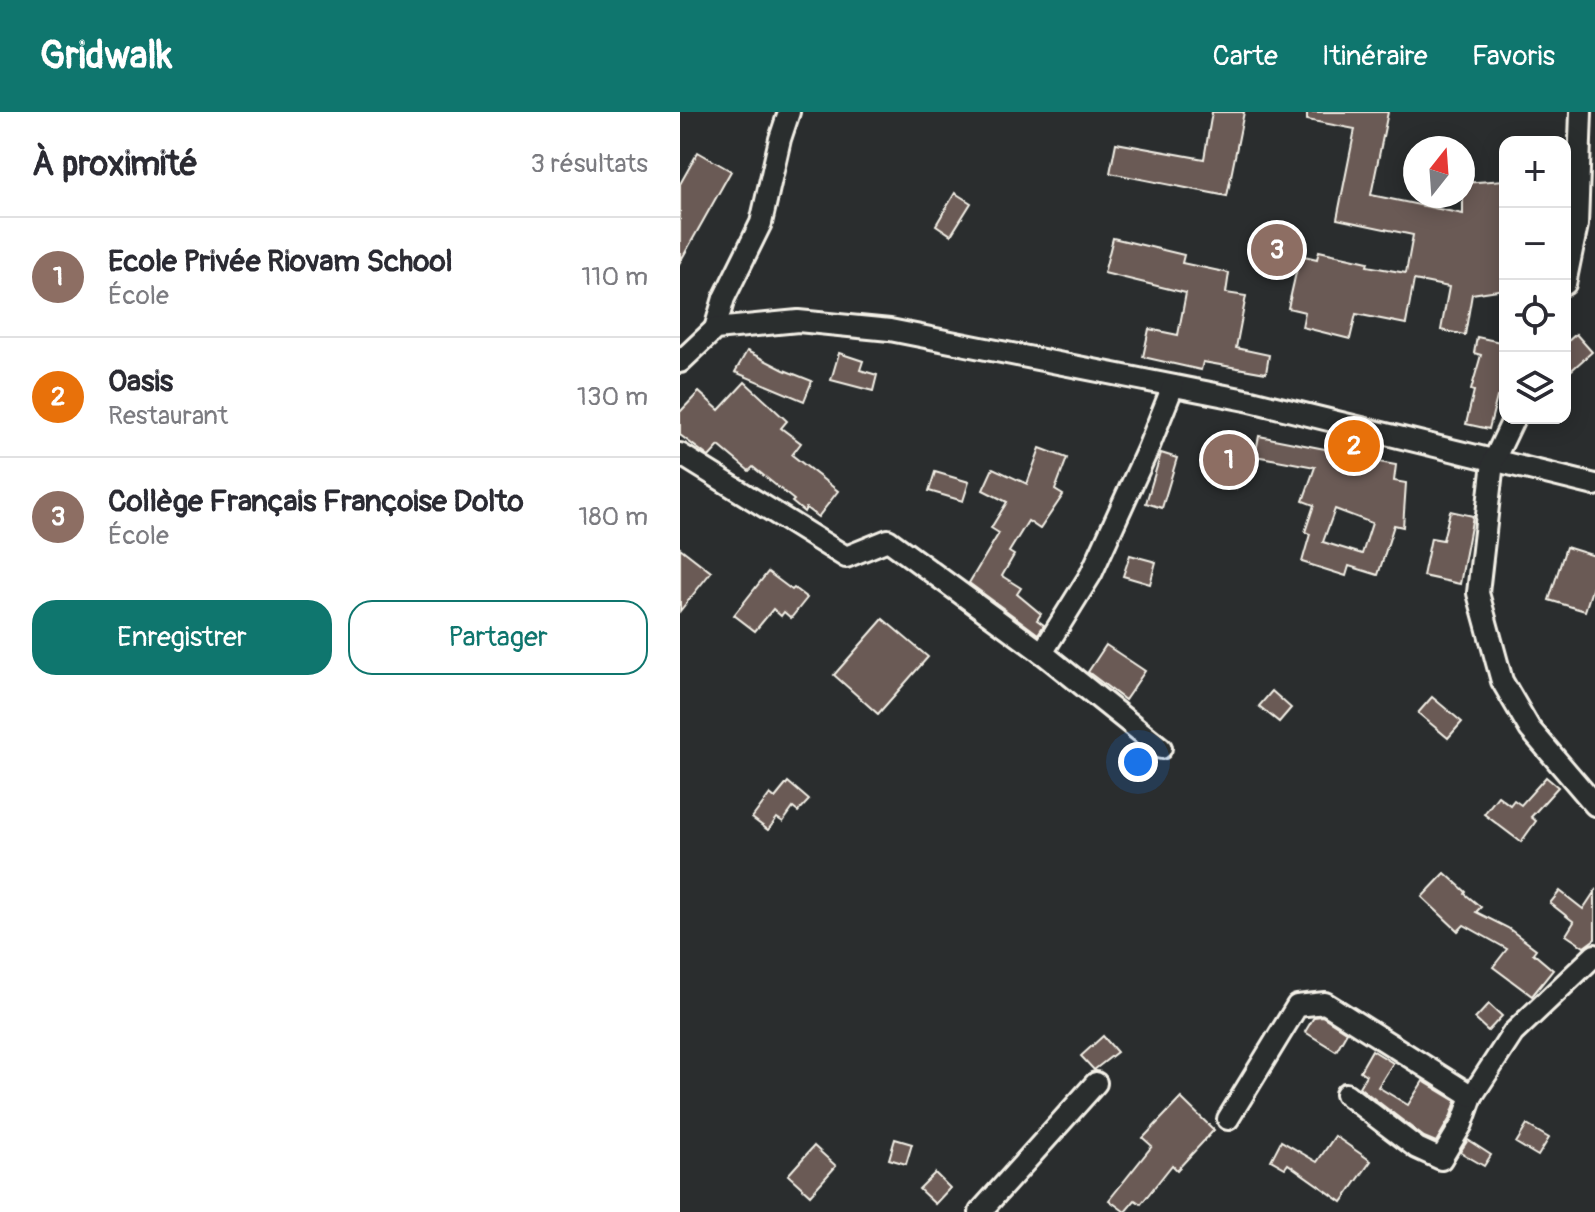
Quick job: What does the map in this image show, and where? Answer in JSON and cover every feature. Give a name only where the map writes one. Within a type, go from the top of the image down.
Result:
[{"type":"street","points":[[680,362],[715,329],[724,298],[761,223],[789,112]]},
{"type":"street","points":[[1566,280],[1577,225],[1581,112]]},
{"type":"street","points":[[715,329],[798,321],[890,330],[1251,401],[1595,485]]},
{"type":"street","points":[[1042,653],[1091,574],[1173,386]]},
{"type":"street","points":[[1511,424],[1493,462],[1478,593],[1502,681],[1530,729],[1595,805]]},
{"type":"street","points":[[680,454],[846,557],[888,540],[1042,653],[1161,748]]},
{"type":"street","points":[[1346,1094],[1417,1148],[1441,1159],[1462,1124],[1472,1096],[1513,1033],[1595,955]]},
{"type":"street","points":[[1228,1119],[1297,1006],[1325,1003],[1472,1096]]},
{"type":"street","points":[[980,1212],[1096,1083]]},
{"type":"building","points":[[1212,112],[1244,112],[1227,196],[1110,173],[1116,143],[1204,159]]},
{"type":"building","points":[[1307,112],[1388,112],[1371,195],[1403,202],[1403,208],[1434,208],[1463,214],[1463,208],[1475,208],[1475,182],[1499,180],[1499,290],[1472,294],[1465,335],[1441,330],[1449,287],[1414,280],[1406,324],[1356,314],[1350,339],[1302,327],[1305,312],[1288,308],[1300,255],[1317,259],[1319,251],[1368,262],[1367,266],[1406,273],[1413,235],[1337,219],[1355,129],[1307,120]]},
{"type":"building","points":[[698,152],[731,171],[680,262],[680,184]]},
{"type":"building","points":[[955,193],[971,203],[951,235],[936,225]]},
{"type":"building","points":[[1113,238],[1184,255],[1182,263],[1229,273],[1226,293],[1246,296],[1236,348],[1269,355],[1266,373],[1203,362],[1201,370],[1143,357],[1149,329],[1178,335],[1186,293],[1104,273]]},
{"type":"building","points":[[1576,334],[1592,352],[1571,371],[1571,352],[1571,339]]},
{"type":"building","points":[[1477,337],[1499,342],[1499,398],[1489,429],[1466,424],[1481,355],[1474,353]]},
{"type":"building","points":[[747,351],[812,381],[804,401],[735,372]]},
{"type":"building","points":[[839,353],[863,361],[860,370],[877,375],[873,391],[831,380]]},
{"type":"building","points":[[745,382],[787,421],[781,428],[801,443],[792,455],[838,491],[818,517],[806,508],[804,512],[753,467],[749,471],[719,446],[709,457],[680,435],[680,412],[699,392],[719,410]]},
{"type":"building","points":[[1259,436],[1335,451],[1366,465],[1367,460],[1396,465],[1394,481],[1406,483],[1403,527],[1394,525],[1378,575],[1349,566],[1346,576],[1302,562],[1310,534],[1305,532],[1314,505],[1303,501],[1315,467],[1255,456]],"holes":[[[1335,509],[1372,523],[1362,554],[1323,542]]]},
{"type":"building","points":[[1040,448],[1067,458],[1055,490],[1063,495],[1040,529],[1028,521],[1009,552],[1014,555],[1002,576],[1021,588],[1017,594],[1041,614],[1037,620],[1044,625],[1038,634],[969,583],[999,533],[991,528],[1007,502],[983,490],[993,468],[1027,484]]},
{"type":"building","points":[[1161,453],[1177,458],[1162,508],[1146,503]]},
{"type":"building","points":[[1223,454],[1244,460],[1236,489],[1215,483]]},
{"type":"building","points":[[935,472],[969,482],[963,501],[929,491]]},
{"type":"building","points":[[1450,511],[1473,516],[1460,584],[1423,576],[1431,538],[1443,540]]},
{"type":"building","points":[[1566,547],[1595,556],[1595,580],[1585,611],[1549,600]]},
{"type":"building","points":[[680,548],[711,572],[680,611]]},
{"type":"building","points":[[1130,555],[1156,562],[1150,584],[1123,576]]},
{"type":"building","points":[[768,572],[807,598],[791,618],[784,612],[781,616],[773,609],[755,631],[734,615]]},
{"type":"building","points":[[883,619],[928,657],[878,714],[834,675]]},
{"type":"building","points":[[1106,645],[1145,671],[1125,700],[1088,672]]},
{"type":"building","points":[[1272,691],[1291,708],[1279,722],[1259,706]]},
{"type":"building","points":[[1432,697],[1462,722],[1448,738],[1418,713]]},
{"type":"building","points":[[1546,777],[1558,787],[1531,817],[1536,821],[1521,842],[1484,814],[1498,796],[1510,805],[1514,800],[1521,805]]},
{"type":"building","points":[[788,782],[809,800],[798,812],[793,808],[783,822],[777,818],[768,830],[752,818],[770,794],[775,798]]},
{"type":"building","points":[[1445,873],[1481,907],[1476,912],[1508,928],[1536,949],[1533,953],[1553,970],[1532,996],[1493,967],[1507,949],[1464,925],[1458,931],[1422,897]]},
{"type":"building","points":[[1560,891],[1583,909],[1595,891],[1595,939],[1584,947],[1566,935],[1574,922],[1550,903]]},
{"type":"building","points":[[1489,1004],[1502,1016],[1488,1031],[1475,1019]]},
{"type":"building","points":[[1322,1016],[1347,1032],[1336,1051],[1305,1032],[1314,1017]]},
{"type":"building","points":[[1103,1036],[1117,1052],[1094,1070],[1081,1056]]},
{"type":"building","points":[[1372,1050],[1393,1063],[1378,1087],[1408,1105],[1423,1081],[1456,1101],[1436,1142],[1424,1137],[1359,1087],[1366,1075],[1360,1071]]},
{"type":"building","points":[[1181,1098],[1214,1130],[1177,1170],[1172,1165],[1141,1204],[1135,1200],[1125,1212],[1109,1200],[1152,1146],[1143,1138]]},
{"type":"building","points":[[1527,1125],[1549,1138],[1538,1156],[1516,1143]]},
{"type":"building","points":[[1335,1136],[1371,1161],[1342,1202],[1288,1164],[1285,1168],[1271,1160],[1281,1141],[1317,1162]]},
{"type":"building","points":[[895,1139],[912,1144],[906,1164],[889,1159]]},
{"type":"building","points":[[1468,1140],[1491,1155],[1484,1166],[1460,1152]]},
{"type":"building","points":[[814,1146],[836,1166],[810,1195],[788,1175]]},
{"type":"building","points":[[935,1173],[950,1188],[935,1204],[919,1189]]},
{"type":"place","name":"Collège Français Françoise Dolto","points":[[1277,250]]},
{"type":"place","name":"Oasis","points":[[1354,446]]},
{"type":"place","name":"Ecole Privée Riovam School","points":[[1229,460]]}]
